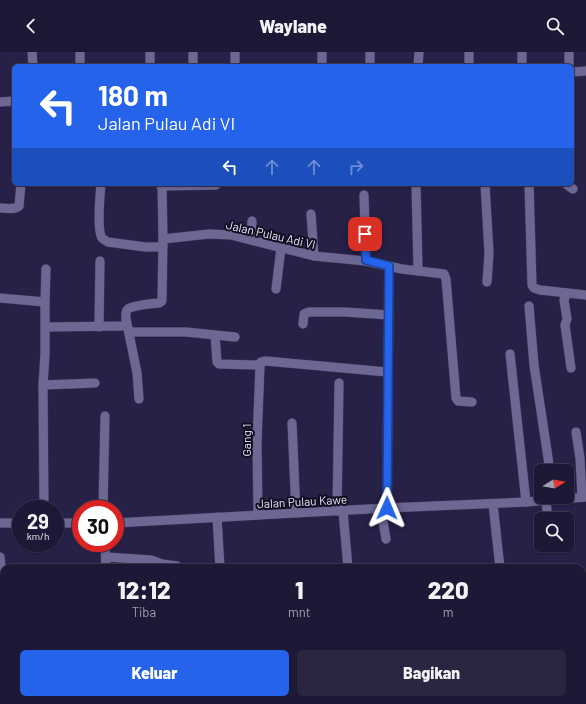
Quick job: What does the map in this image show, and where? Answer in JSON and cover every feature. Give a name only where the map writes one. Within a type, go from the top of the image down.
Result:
[{"type":"street","points":[[32,52],[33,64]]},
{"type":"street","points":[[80,52],[80,64]]},
{"type":"street","points":[[150,52],[150,64]]},
{"type":"street","points":[[193,52],[193,64]]},
{"type":"street","points":[[235,52],[235,64]]},
{"type":"street","points":[[322,52],[322,64]]},
{"type":"street","points":[[370,52],[370,64]]},
{"type":"street","points":[[418,64],[419,52]]},
{"type":"street","points":[[469,52],[469,64]]},
{"type":"street","points":[[522,52],[522,64]]},
{"type":"street","points":[[569,52],[569,64]]},
{"type":"street","points":[[574,72],[586,71]]},
{"type":"street","points":[[0,102],[12,101]]},
{"type":"street","points":[[0,208],[19,206],[21,186]]},
{"type":"street","name":"Jalan Pulau Adi VI","points":[[101,186],[101,237],[108,242],[137,246],[215,234],[251,240],[314,256],[366,260],[389,266],[441,273],[446,277],[456,398],[458,401],[472,402]]},
{"type":"street","points":[[139,399],[137,373],[126,311],[134,307],[159,303],[162,301],[163,243],[161,186]]},
{"type":"street","points":[[416,186],[418,271]]},
{"type":"street","points":[[485,186],[489,253],[488,282]]},
{"type":"street","points":[[529,186],[532,285],[534,288],[540,290],[586,296]]},
{"type":"street","points":[[364,195],[366,260]]},
{"type":"street","points":[[311,214],[314,256]]},
{"type":"street","points":[[251,240],[252,221]]},
{"type":"street","points":[[276,289],[280,248]]},
{"type":"street","points":[[99,327],[100,261]]},
{"type":"street","points":[[386,539],[384,508],[389,426],[389,266]]},
{"type":"street","points":[[44,500],[43,385],[46,327],[46,270]]},
{"type":"street","points":[[567,293],[564,300],[567,319],[565,325],[571,368]]},
{"type":"street","points":[[0,298],[45,302]]},
{"type":"street","points":[[529,306],[534,365],[549,464]]},
{"type":"street","points":[[304,324],[304,314],[308,312],[345,312],[389,315]]},
{"type":"street","points":[[46,327],[99,327],[186,332],[235,337]]},
{"type":"street","points":[[215,335],[216,357],[219,364],[260,365],[261,362],[266,361],[388,372]]},
{"type":"street","points":[[510,354],[526,502]]},
{"type":"street","name":"Gang 1","points":[[258,515],[260,365]]},
{"type":"street","points":[[43,385],[95,383]]},
{"type":"street","points":[[340,384],[340,511],[347,564]]},
{"type":"street","points":[[103,500],[105,416]]},
{"type":"street","points":[[292,423],[296,513]]},
{"type":"street","points":[[576,432],[585,500]]},
{"type":"street","name":"Jalan Pulau Kawe","points":[[574,500],[585,500]]},
{"type":"street","name":"Jalan Pulau Kawe","points":[[124,523],[534,501]]},
{"type":"street","points":[[493,504],[500,564]]},
{"type":"street","points":[[217,518],[220,564]]},
{"type":"street","points":[[0,522],[12,522]]},
{"type":"street","points":[[106,552],[106,564]]},
{"type":"street","points":[[106,557],[151,560],[162,564]]},
{"type":"route","points":[[365,234],[366,260],[389,266],[389,426],[387,508]]}]
